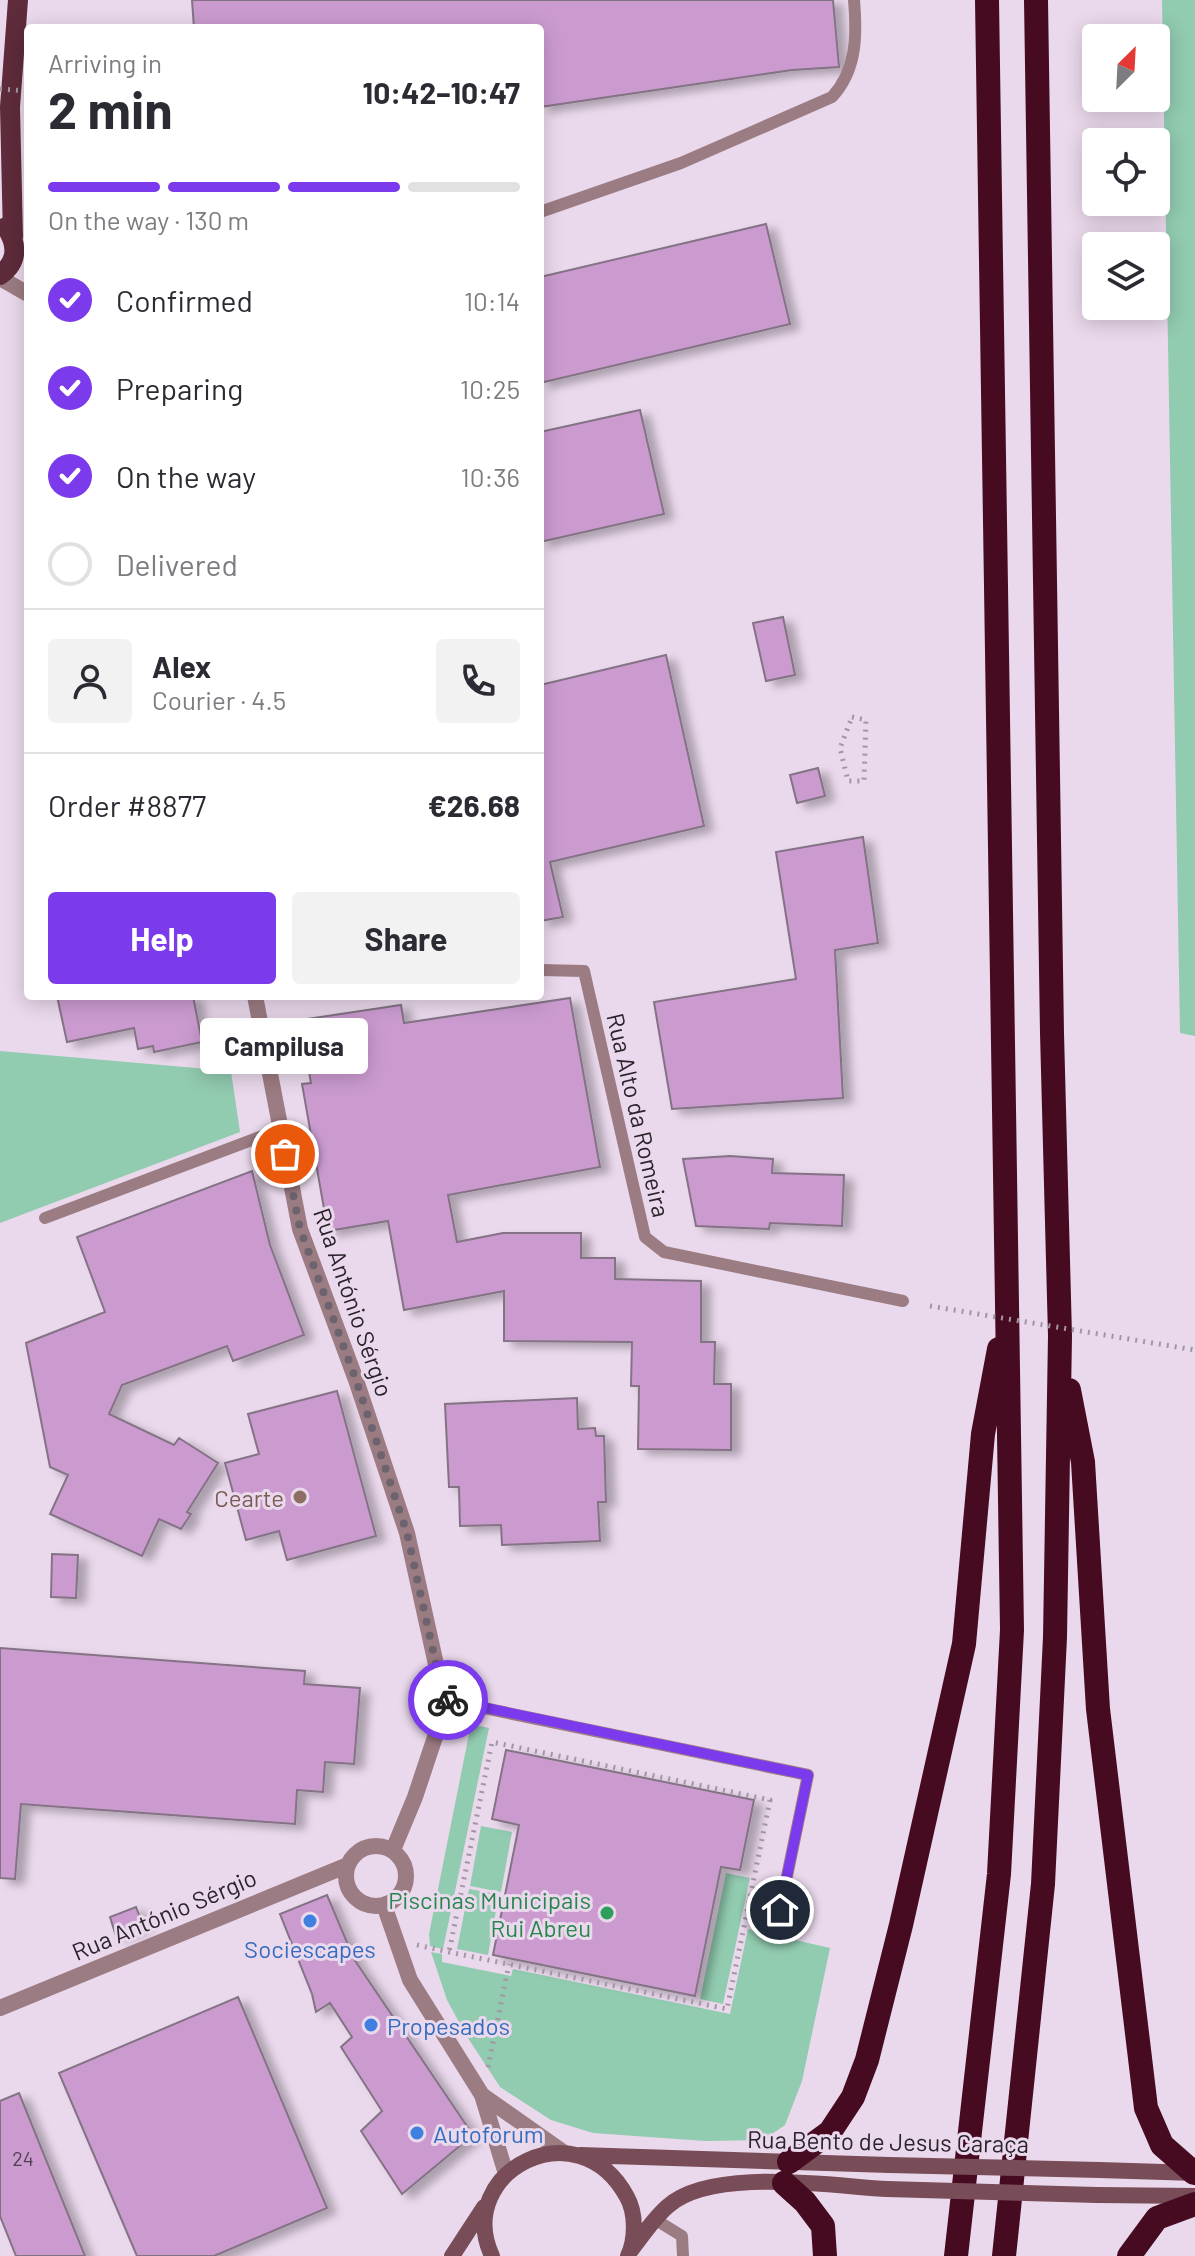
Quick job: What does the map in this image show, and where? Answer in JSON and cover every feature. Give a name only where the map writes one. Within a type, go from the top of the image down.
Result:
[{"type":"highway","points":[[956,2256],[999,1874],[1012,1630],[987,0]]},
{"type":"highway","points":[[1004,2256],[1043,1884],[1055,1637],[1060,1336],[1036,0]]},
{"type":"highway","points":[[825,2256],[823,2226],[786,2173],[830,2132],[853,2097],[867,2060],[901,1925],[964,1644],[983,1434],[1008,1296]]},
{"type":"highway","points":[[1060,1336],[1083,1462],[1098,1709],[1146,2108],[1162,2145],[1194,2173]]},
{"type":"highway","points":[[1129,2256],[1157,2218],[1195,2204]]},
{"type":"main road","points":[[0,277],[14,260],[10,107],[17,1]]},
{"type":"main road","points":[[572,2153],[602,2165],[619,2182],[630,2203],[634,2226],[629,2253]]},
{"type":"main road","name":"Rua Bento de Jesus Caraça","points":[[506,2174],[532,2157],[572,2153],[786,2173],[887,2189],[1195,2196]]},
{"type":"main road","name":"Rua Bento de Jesus Caraça","points":[[629,2253],[669,2204],[704,2188],[786,2173],[889,2165],[1194,2173]]},
{"type":"main road","points":[[452,2256],[506,2174]]},
{"type":"main road","points":[[491,2195],[485,2220],[487,2246],[492,2256]]},
{"type":"street","points":[[0,277],[24,292]]},
{"type":"street","name":"Rua António Sérgio","points":[[256,1000],[300,1229],[356,1380],[407,1533],[437,1669],[440,1699],[435,1737],[393,1850]]},
{"type":"street","points":[[380,1845],[393,1850],[403,1860],[407,1874],[405,1887],[396,1899],[384,1905],[367,1905],[354,1896],[346,1882],[348,1865],[355,1854],[367,1847],[380,1845]]},
{"type":"street","name":"Rua António Sérgio","points":[[0,2008],[348,1865]]},
{"type":"street","points":[[384,1905],[410,1980],[482,2095],[506,2174]]},
{"type":"street","points":[[482,2095],[572,2153]]},
{"type":"lane","points":[[544,211],[681,163],[832,97],[849,76],[856,29],[854,0]]},
{"type":"lane","name":"Rua Alto da Romeira","points":[[544,970],[584,971],[645,1237],[664,1252],[903,1301]]},
{"type":"lane","points":[[45,1218],[281,1129]]},
{"type":"lane","points":[[440,1699],[808,1775],[780,1910]]},
{"type":"lane","points":[[656,2220],[682,2236],[683,2256]]},
{"type":"path","points":[[0,89],[24,91]]},
{"type":"path","points":[[852,717],[866,720],[864,781],[848,781],[840,748],[852,717]]},
{"type":"path","points":[[930,1306],[1195,1350]]},
{"type":"path","points":[[492,1741],[770,1800],[727,2009],[509,1964],[449,1952],[492,1741]]},
{"type":"path","points":[[482,2095],[509,1964]]},
{"type":"green space","points":[[1162,0],[1195,0],[1195,1036],[1180,1033],[1168,320],[1170,320],[1170,232],[1166,232],[1166,216],[1170,216],[1170,128],[1164,128],[1164,112],[1170,112],[1170,24],[1162,24]]},
{"type":"green space","points":[[0,1051],[231,1071],[240,1132],[0,1223]]},
{"type":"green space","points":[[471,1724],[489,1728],[443,1949],[430,1946],[429,1934]]},
{"type":"green space","points":[[481,1826],[512,1832],[501,1892],[470,1886]]},
{"type":"green space","points":[[726,1873],[750,1878],[723,2004],[700,1999]]},
{"type":"green space","points":[[469,1889],[499,1894],[488,1955],[457,1949]]},
{"type":"green space","points":[[748,1929],[830,1948],[802,2081],[785,2125],[763,2140],[705,2141],[593,2133],[551,2120],[500,2087],[447,2000],[431,1952],[442,1954],[442,1962],[511,1976],[513,1969],[730,2014]]},
{"type":"building","points":[[192,0],[833,0],[839,67],[792,70],[544,106],[544,24],[194,24]]},
{"type":"building","points":[[766,224],[790,324],[544,382],[544,276]]},
{"type":"building","points":[[640,410],[664,514],[544,541],[544,431]]},
{"type":"building","points":[[783,617],[795,675],[766,681],[753,623]]},
{"type":"building","points":[[666,655],[704,826],[550,862],[563,917],[544,920],[544,684]]},
{"type":"building","points":[[818,768],[825,796],[797,803],[790,775]]},
{"type":"building","points":[[863,837],[878,943],[835,950],[843,1098],[672,1109],[654,1002],[796,979],[776,852]]},
{"type":"building","points":[[570,998],[600,1167],[448,1195],[457,1242],[503,1233],[581,1233],[581,1258],[615,1258],[615,1279],[701,1281],[701,1342],[715,1342],[714,1384],[731,1384],[731,1450],[638,1449],[639,1386],[631,1386],[632,1342],[504,1341],[504,1291],[404,1310],[388,1221],[328,1231],[302,1084],[311,1083],[300,1020],[401,1005],[404,1023]]},
{"type":"building","points":[[58,1000],[194,1000],[202,1042],[154,1052],[153,1046],[138,1049],[134,1028],[67,1042]]},
{"type":"building","points":[[730,1156],[773,1159],[772,1173],[844,1175],[842,1226],[770,1223],[769,1229],[696,1226],[683,1159]]},
{"type":"building","points":[[252,1171],[270,1245],[304,1335],[233,1361],[227,1346],[122,1385],[109,1414],[174,1445],[179,1438],[218,1463],[187,1512],[191,1514],[181,1529],[159,1519],[142,1556],[50,1514],[68,1475],[50,1467],[26,1343],[105,1312],[77,1237]]},
{"type":"building","name":"Cearte","points":[[337,1391],[376,1536],[287,1560],[279,1531],[246,1540],[225,1463],[259,1454],[248,1414]]},
{"type":"building","points":[[577,1398],[578,1429],[595,1428],[596,1436],[604,1436],[606,1502],[598,1502],[600,1541],[502,1545],[501,1525],[460,1526],[459,1487],[449,1487],[445,1404]]},
{"type":"building","points":[[52,1554],[78,1555],[76,1598],[51,1597]]},
{"type":"building","points":[[0,1648],[305,1671],[304,1684],[360,1688],[354,1764],[325,1762],[323,1792],[297,1790],[295,1824],[21,1804],[15,1879],[0,1878]]},
{"type":"building","name":"Piscinas Municipais Rui Abreu","points":[[506,1750],[754,1800],[740,1870],[721,1867],[695,1996],[493,1955],[519,1825],[492,1819]]},
{"type":"building","points":[[327,1895],[354,1959],[473,2135],[402,2194],[361,2131],[382,2111],[341,2047],[352,2037],[330,2003],[316,2012],[312,1994],[280,1914]]},
{"type":"building","points":[[136,1907],[143,1925],[116,1936],[110,1917]]},
{"type":"building","points":[[238,1997],[327,2208],[214,2256],[137,2256],[59,2073]]},
{"type":"building","points":[[19,2093],[85,2256],[16,2256],[0,2216],[0,2101]]},
{"type":"way so far","points":[[285,1154],[300,1229],[356,1380],[407,1533],[437,1669],[440,1699],[448,1700]]},
{"type":"place","name":"Campilusa","points":[[285,1154]]},
{"type":"place","name":"Cearte","points":[[300,1497]]},
{"type":"place","name":"Piscinas Municipais Rui Abreu","points":[[607,1913]]},
{"type":"place","name":"Sociescapes","points":[[310,1921]]},
{"type":"place","name":"Propesados","points":[[371,2025]]},
{"type":"place","name":"Autoforum","points":[[417,2133]]},
{"type":"route","points":[[448,1700],[808,1775],[780,1910]]}]
